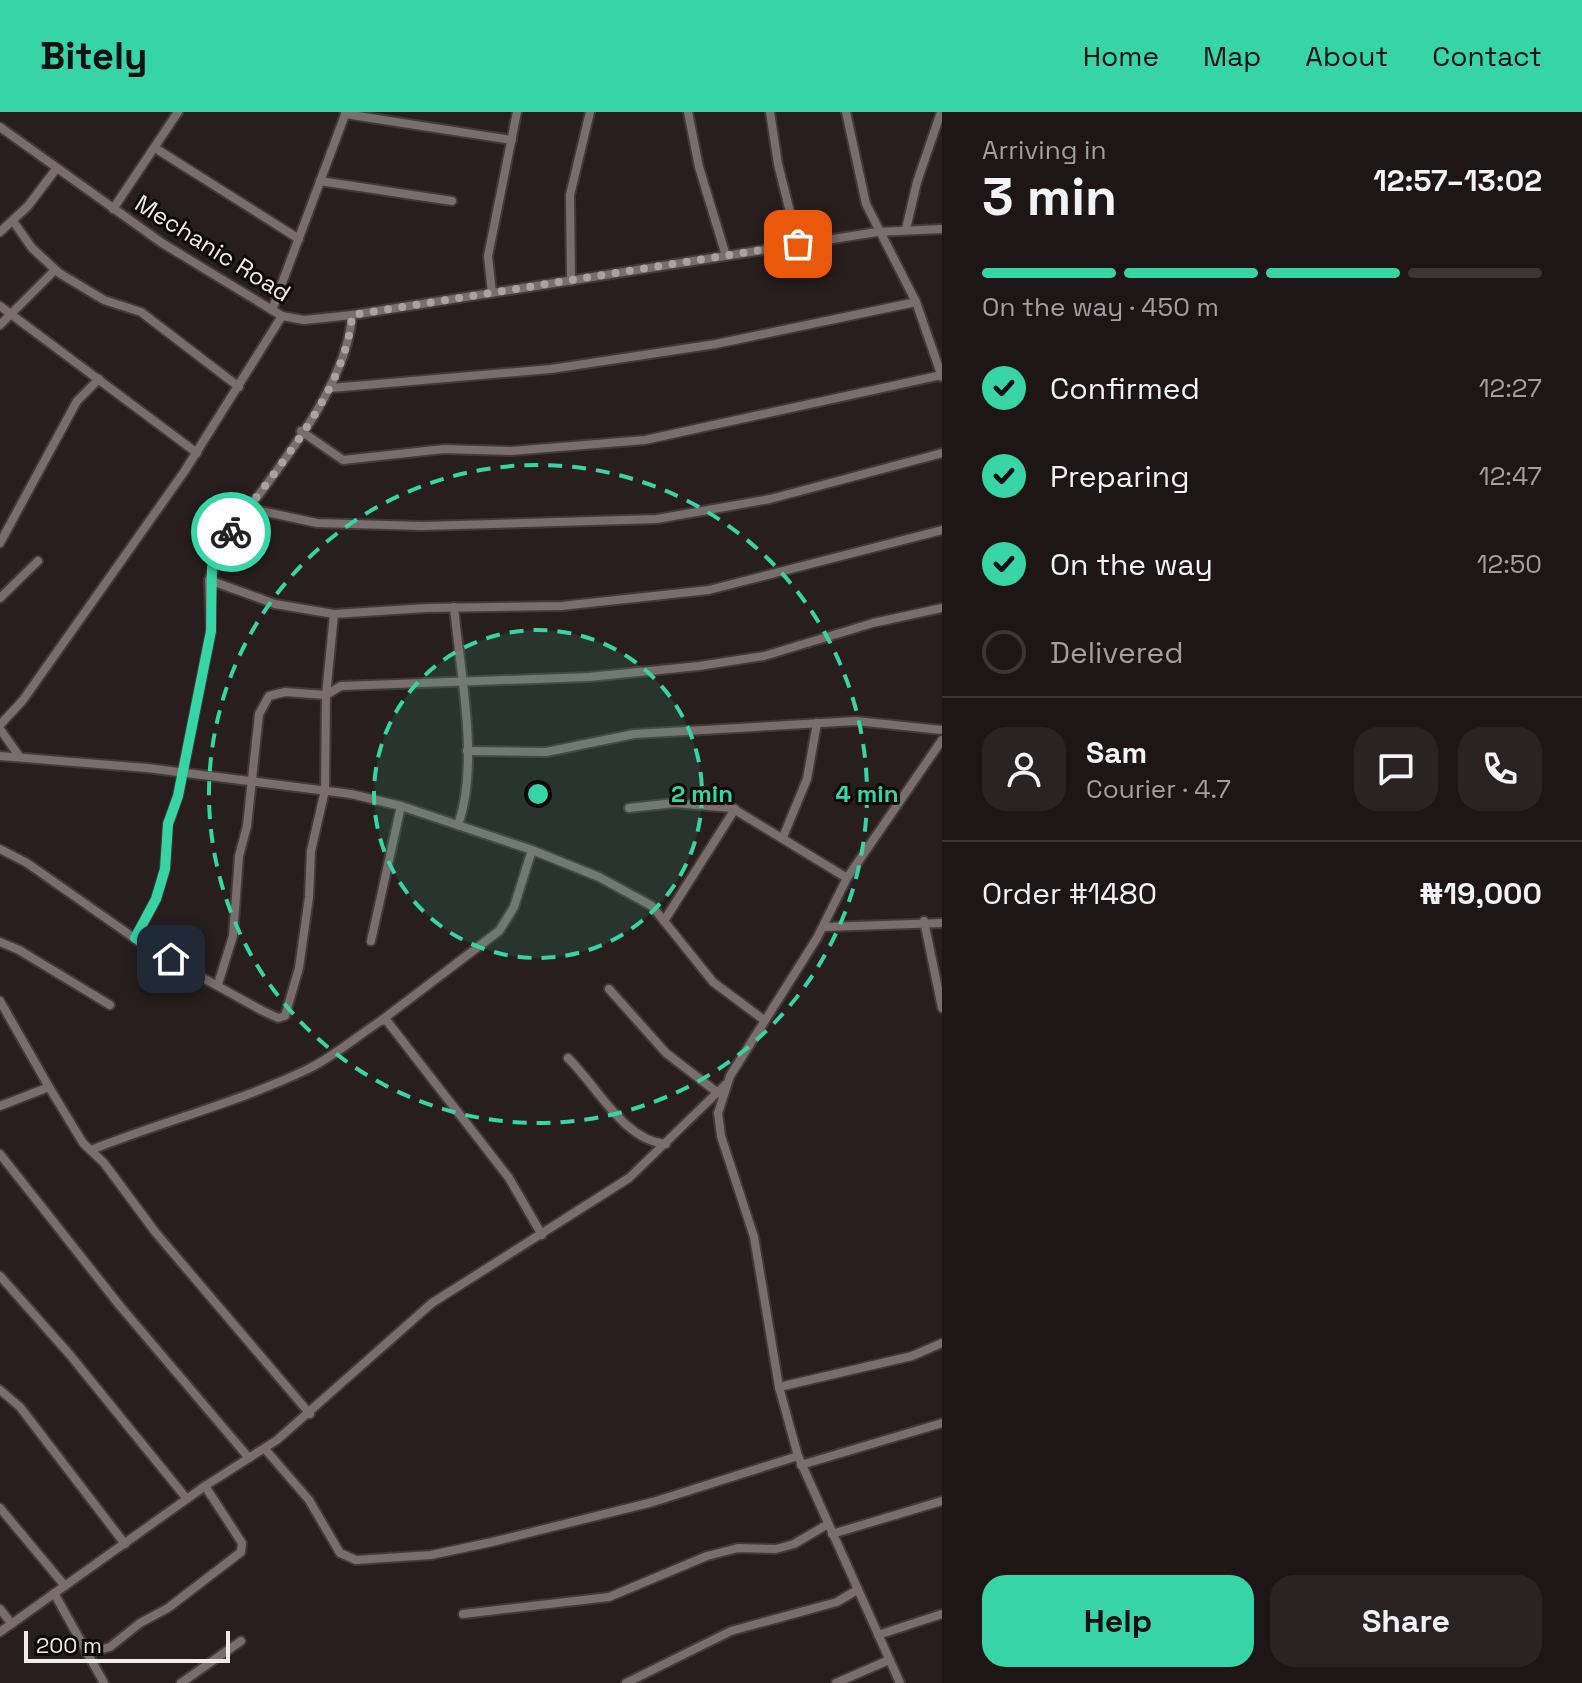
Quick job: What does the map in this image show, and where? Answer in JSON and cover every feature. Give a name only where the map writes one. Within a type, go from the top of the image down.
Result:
[{"type":"street","points":[[113,209],[178,112]]},
{"type":"street","points":[[492,293],[488,256],[517,112]]},
{"type":"street","points":[[571,281],[570,195],[590,112]]},
{"type":"street","points":[[688,112],[699,167],[726,256]]},
{"type":"street","points":[[770,112],[778,164],[798,244]]},
{"type":"street","points":[[301,431],[343,460],[444,449],[568,448],[674,435],[942,376],[916,302],[877,232],[858,174],[846,112]]},
{"type":"street","points":[[906,229],[917,182],[941,112]]},
{"type":"street","points":[[272,310],[346,113],[512,140]]},
{"type":"street","name":"Mechanic Road","points":[[0,127],[113,209],[272,310],[282,316],[304,320],[877,232],[942,229]]},
{"type":"street","points":[[155,148],[299,239]]},
{"type":"street","points":[[0,232],[13,221],[56,169]]},
{"type":"street","points":[[320,181],[452,201]]},
{"type":"street","points":[[13,221],[32,248],[55,270],[104,300],[141,312],[239,387]]},
{"type":"street","points":[[0,325],[55,270]]},
{"type":"street","points":[[331,388],[551,369],[743,339],[916,302]]},
{"type":"street","points":[[0,306],[197,453]]},
{"type":"street","points":[[135,938],[156,899],[165,869],[168,824],[211,631],[209,580],[216,556],[331,388],[349,347],[352,315]]},
{"type":"street","points":[[19,756],[0,727],[23,700],[197,453],[282,316]]},
{"type":"street","points":[[0,543],[77,401],[99,379]]},
{"type":"street","points":[[247,508],[317,523],[423,526],[657,519],[770,499],[942,453]]},
{"type":"street","points":[[209,580],[275,604],[334,614],[454,607],[561,606],[709,590],[942,530]]},
{"type":"street","points":[[0,598],[38,561]]},
{"type":"street","points":[[454,607],[467,751],[467,793],[458,825]]},
{"type":"street","points":[[218,984],[233,936],[239,856],[252,781],[259,714],[269,696],[297,692],[326,695],[341,686],[589,677],[724,662],[764,656],[873,623],[942,608]]},
{"type":"street","points":[[0,849],[27,863],[135,938],[261,1010],[278,1018],[285,1016],[299,968],[309,897],[311,851],[325,790],[326,695],[334,614]]},
{"type":"street","points":[[467,751],[546,752],[634,734],[856,721],[942,730]]},
{"type":"street","points":[[783,837],[807,779],[817,723]]},
{"type":"street","points":[[0,1632],[205,1486],[265,1449],[310,1414],[432,1303],[629,1178],[666,1144],[726,1084],[824,927],[847,878],[942,740]]},
{"type":"street","points":[[0,756],[181,772],[325,790],[401,806],[532,850],[599,877],[652,906],[713,982],[764,1020]]},
{"type":"street","points":[[629,808],[674,803],[735,809],[847,878]]},
{"type":"street","points":[[371,941],[401,806]]},
{"type":"street","points":[[664,921],[735,809]]},
{"type":"street","points":[[91,1150],[210,1109],[336,1054],[499,931],[514,907],[532,850]]},
{"type":"street","points":[[824,927],[924,921],[942,923]]},
{"type":"street","points":[[924,921],[942,1008]]},
{"type":"street","points":[[0,942],[19,950],[110,1005]]},
{"type":"street","points":[[609,989],[666,1053],[718,1093]]},
{"type":"street","points":[[0,1001],[74,1132],[104,1163],[156,1233],[310,1414]]},
{"type":"street","points":[[382,1020],[392,1025],[403,1038],[503,1170],[542,1235]]},
{"type":"street","points":[[568,1058],[614,1111],[651,1142],[666,1144]]},
{"type":"street","points":[[726,1084],[719,1124],[754,1237],[779,1387],[799,1460],[900,1683]]},
{"type":"street","points":[[0,1106],[46,1091],[49,1087]]},
{"type":"street","points":[[0,1154],[111,1295],[249,1458]]},
{"type":"street","points":[[0,1276],[70,1355],[187,1499]]},
{"type":"street","points":[[779,1387],[912,1356],[942,1343]]},
{"type":"street","points":[[0,1390],[20,1407],[125,1544]]},
{"type":"street","points":[[265,1449],[309,1500],[340,1553],[356,1560],[431,1555],[492,1542],[653,1502],[942,1423]]},
{"type":"street","points":[[87,1653],[116,1643],[140,1623],[173,1605],[241,1552],[242,1543],[228,1527],[205,1486]]},
{"type":"street","points":[[832,1534],[942,1501]]},
{"type":"street","points":[[0,1508],[65,1586]]},
{"type":"street","points":[[463,1614],[606,1597],[707,1556],[738,1548],[776,1549],[794,1544],[828,1524]]},
{"type":"street","points":[[626,1683],[731,1631],[844,1600],[857,1590]]},
{"type":"street","points":[[54,1593],[104,1683]]},
{"type":"street","points":[[0,1609],[12,1624]]},
{"type":"street","points":[[878,1635],[942,1614]]},
{"type":"street","points":[[183,1682],[241,1641]]},
{"type":"street","points":[[836,1683],[889,1660]]},
{"type":"way so far","points":[[231,532],[331,388],[349,347],[352,315],[798,244]]},
{"type":"route","points":[[171,959],[135,938],[156,899],[165,869],[168,824],[178,796],[191,715],[211,631],[209,580],[216,556],[231,532]]}]
